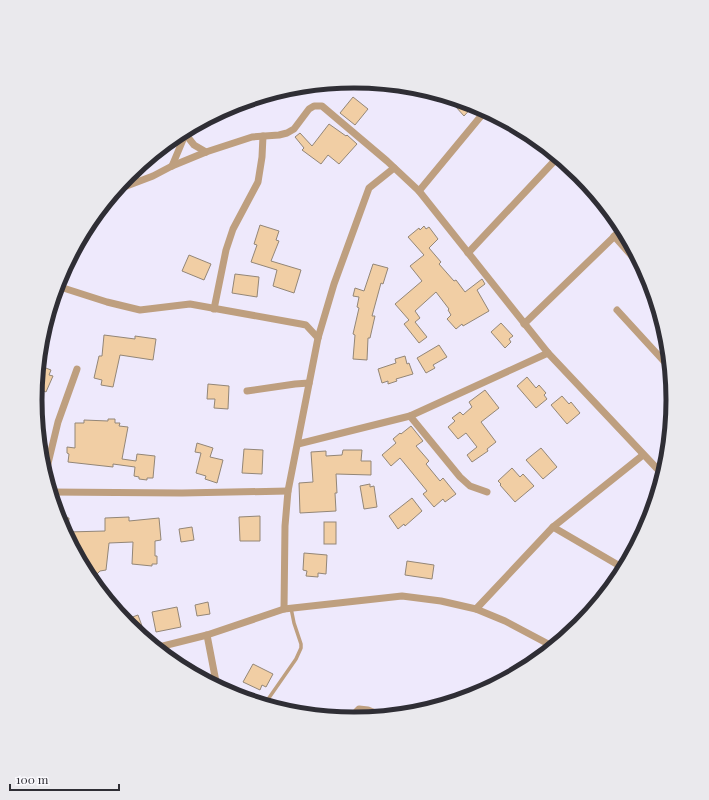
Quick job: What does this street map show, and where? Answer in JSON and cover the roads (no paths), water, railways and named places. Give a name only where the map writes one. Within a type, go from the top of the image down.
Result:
[{"type":"street","points":[[128,185],[206,152],[252,136],[288,133],[294,129],[309,109],[314,106],[322,106],[394,168],[419,192],[548,353],[659,471]]},
{"type":"street","points":[[419,192],[482,115]]},
{"type":"street","points":[[187,136],[194,145],[206,152]]},
{"type":"street","points":[[214,309],[226,250],[233,228],[258,182],[262,158],[263,136]]},
{"type":"street","points":[[172,166],[182,140]]},
{"type":"street","points":[[468,254],[555,160]]},
{"type":"street","points":[[287,609],[285,526],[288,491],[318,338],[334,284],[370,188],[394,168]]},
{"type":"street","points":[[524,324],[618,232]]},
{"type":"street","points":[[614,236],[631,255]]},
{"type":"street","points":[[63,288],[107,302],[140,310],[190,304],[301,324],[306,325],[318,338]]},
{"type":"street","points":[[617,310],[664,363]]},
{"type":"street","points":[[298,444],[410,416],[548,353]]},
{"type":"street","points":[[48,462],[58,422],[77,369]]},
{"type":"street","points":[[247,391],[309,383]]},
{"type":"street","points":[[410,416],[460,477],[470,486],[487,492]]},
{"type":"street","points":[[476,609],[553,527],[643,455]]},
{"type":"street","points":[[56,492],[182,493],[288,491]]},
{"type":"street","points":[[553,527],[619,566]]},
{"type":"street","points":[[162,646],[207,635],[287,609],[402,596],[441,601],[476,609],[505,621],[549,645]]},
{"type":"street","points":[[207,635],[216,680]]},
{"type":"street","points":[[356,712],[359,709],[373,712]]},
{"type":"lane","points":[[267,700],[296,659],[301,648],[294,623],[287,609]]}]
